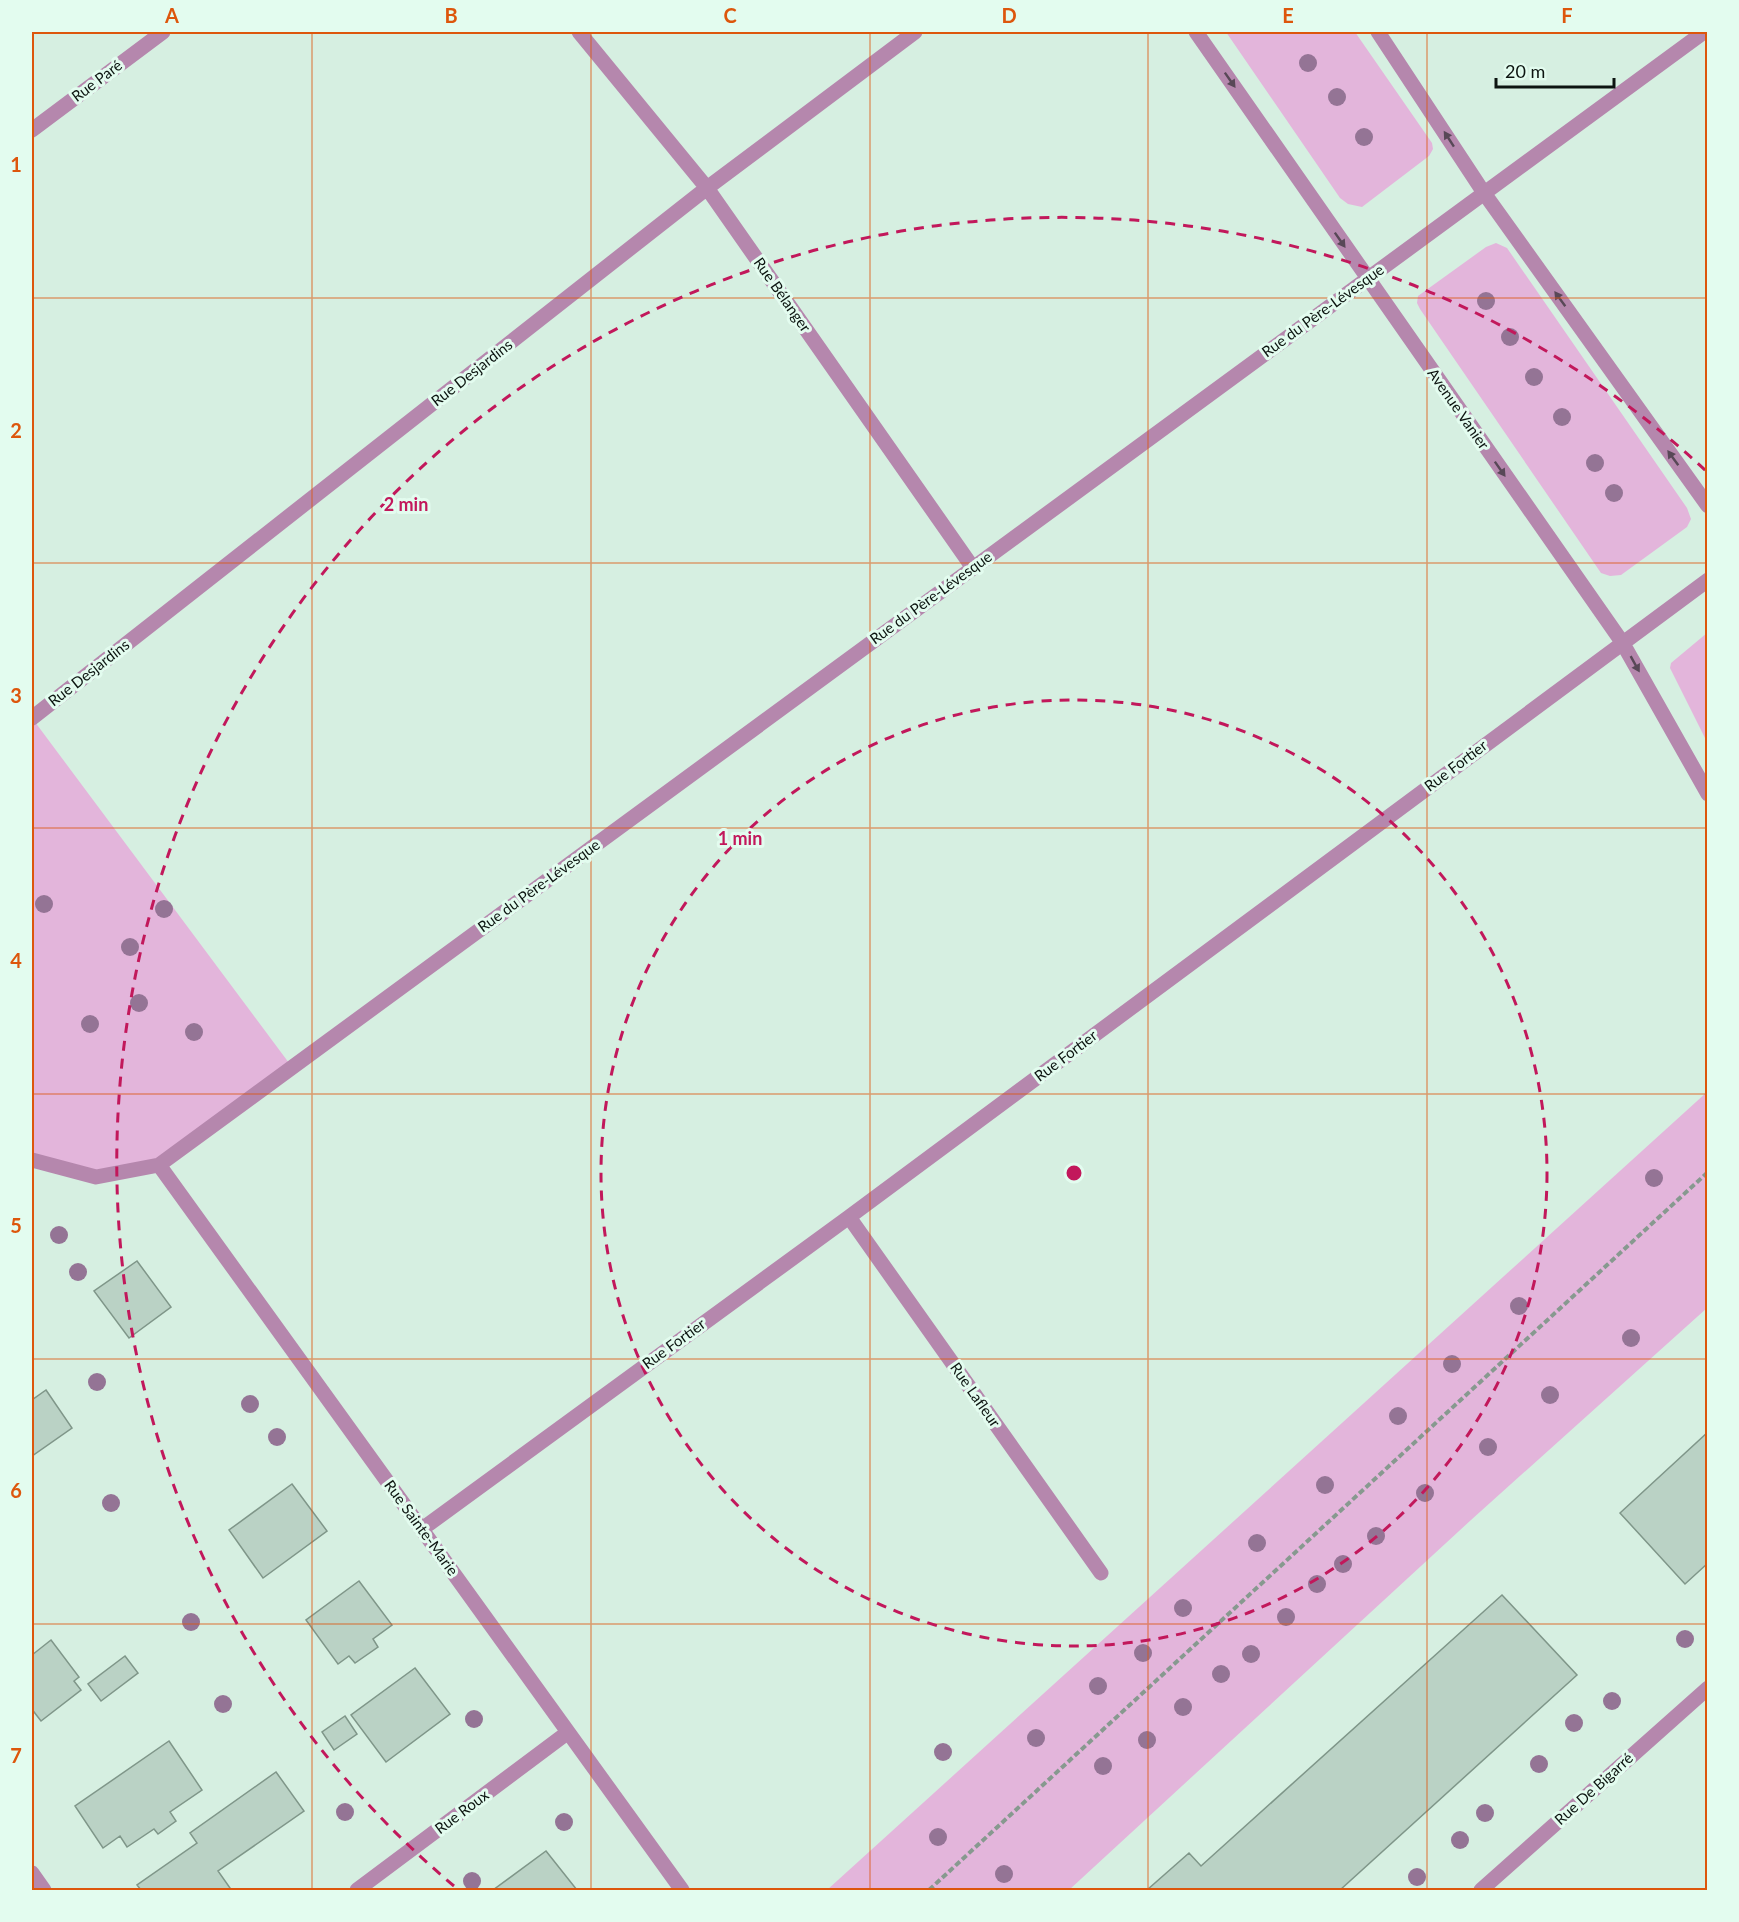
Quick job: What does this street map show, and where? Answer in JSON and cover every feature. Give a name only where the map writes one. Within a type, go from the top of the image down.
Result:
[{"type":"street","name":"Rue Paré","points":[[32,130],[163,32]]},
{"type":"street","name":"Rue Bélanger","points":[[579,32],[707,188],[973,568]]},
{"type":"street","name":"Rue Desjardins","points":[[32,718],[707,188],[915,32]]},
{"type":"street","name":"Avenue Vanier","points":[[1196,32],[1622,642],[1707,794]]},
{"type":"street","points":[[1377,32],[1484,193],[1707,506]]},
{"type":"street","name":"Rue du Père-Lévesque","points":[[159,1165],[1704,32]]},
{"type":"street","name":"Rue Fortier","points":[[422,1529],[849,1217],[1707,580]]},
{"type":"street","points":[[32,1160],[96,1177],[159,1165]]},
{"type":"street","name":"Rue Sainte-Marie","points":[[159,1165],[682,1890]]},
{"type":"street","name":"Rue Lafleur","points":[[849,1217],[1101,1573]]},
{"type":"street","name":"Rue De Bigarré","points":[[1481,1890],[1707,1688]]},
{"type":"street","name":"Rue Roux","points":[[357,1890],[567,1733]]},
{"type":"street","points":[[32,1873],[44,1890]]},
{"type":"path","points":[[929,1890],[1707,1172]]},
{"type":"shaded area","points":[[1226,32],[1355,32],[1432,143],[1433,149],[1429,156],[1362,207],[1348,204],[1340,198]]},
{"type":"shaded area","points":[[1496,243],[1507,248],[1687,508],[1691,519],[1687,527],[1621,575],[1610,576],[1601,573],[1417,303],[1418,296],[1486,247]]},
{"type":"shaded area","points":[[1707,633],[1707,742],[1670,668],[1671,663]]},
{"type":"shaded area","points":[[32,718],[292,1067],[159,1165],[96,1177],[32,1160]]},
{"type":"shaded area","points":[[1707,1092],[1707,1308],[1471,1520],[1069,1890],[827,1890]]},
{"type":"building","points":[[137,1261],[171,1307],[129,1338],[94,1291]]},
{"type":"building","points":[[46,1390],[72,1428],[32,1456],[32,1400]]},
{"type":"building","points":[[1708,1432],[1708,1563],[1685,1584],[1620,1513]]},
{"type":"building","points":[[292,1484],[327,1531],[263,1578],[229,1530]]},
{"type":"building","points":[[359,1581],[392,1625],[373,1639],[378,1647],[355,1663],[349,1656],[338,1664],[306,1620]]},
{"type":"building","points":[[1502,1595],[1577,1675],[1340,1890],[1147,1890],[1189,1853],[1201,1866]]},
{"type":"building","points":[[51,1640],[79,1677],[74,1681],[81,1690],[41,1721],[34,1712],[32,1714],[32,1655]]},
{"type":"building","points":[[125,1656],[138,1673],[101,1701],[88,1684]]},
{"type":"building","points":[[415,1668],[450,1714],[386,1762],[351,1715]]},
{"type":"building","points":[[345,1716],[357,1734],[334,1750],[322,1732]]},
{"type":"building","points":[[169,1741],[202,1790],[170,1812],[176,1821],[158,1834],[154,1829],[127,1847],[120,1836],[103,1848],[75,1806]]},
{"type":"building","points":[[276,1772],[304,1811],[218,1871],[230,1888],[226,1890],[141,1890],[137,1885],[197,1843],[190,1833]]},
{"type":"building","points":[[546,1851],[577,1890],[493,1890]]}]
